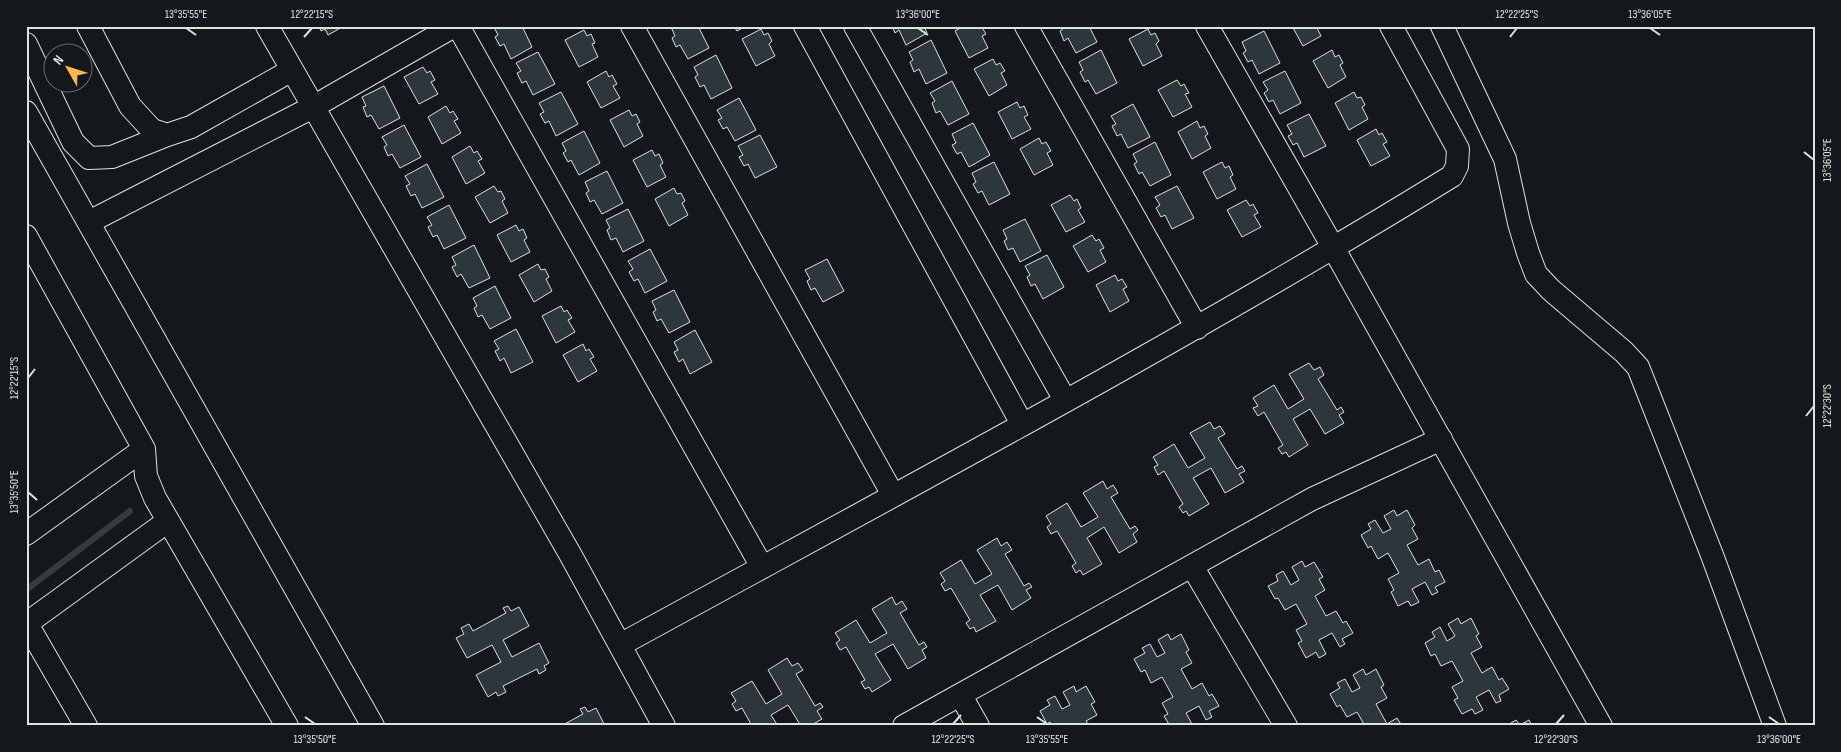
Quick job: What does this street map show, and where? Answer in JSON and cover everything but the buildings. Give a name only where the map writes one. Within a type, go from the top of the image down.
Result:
[{"type":"street","points":[[88,26],[130,106],[152,130],[168,134]]},
{"type":"street","points":[[267,26],[570,554],[664,726]]},
{"type":"street","points":[[89,222],[313,107],[456,26],[762,567]]},
{"type":"street","points":[[632,26],[894,494]]},
{"type":"street","points":[[805,26],[1022,424]]},
{"type":"street","points":[[855,26],[1065,400]]},
{"type":"street","points":[[1026,26],[1197,328]]},
{"type":"street","points":[[1207,26],[1601,726]]},
{"type":"street","points":[[620,645],[1197,328],[1334,249],[1452,176],[1457,166],[1458,148],[1391,26]]},
{"type":"street","points":[[1442,26],[1505,159],[1528,253],[1536,274],[1551,290],[1624,352],[1638,367],[1712,555],[1775,726]]},
{"type":"street","points":[[26,44],[73,142],[89,158],[112,157],[191,126],[292,70]]},
{"type":"street","points":[[26,112],[373,726]]},
{"type":"street","points":[[26,236],[144,449],[146,476],[155,498],[287,726]]},
{"type":"street","points":[[904,726],[1312,499],[1441,439]]},
{"type":"street","points":[[26,534],[144,449]]},
{"type":"street","points":[[86,726],[26,624],[168,521]]},
{"type":"street","points":[[1192,566],[1286,726]]},
{"type":"street","points":[[961,696],[978,726]]},
{"type":"waterway","points":[[26,590],[130,511]]}]
